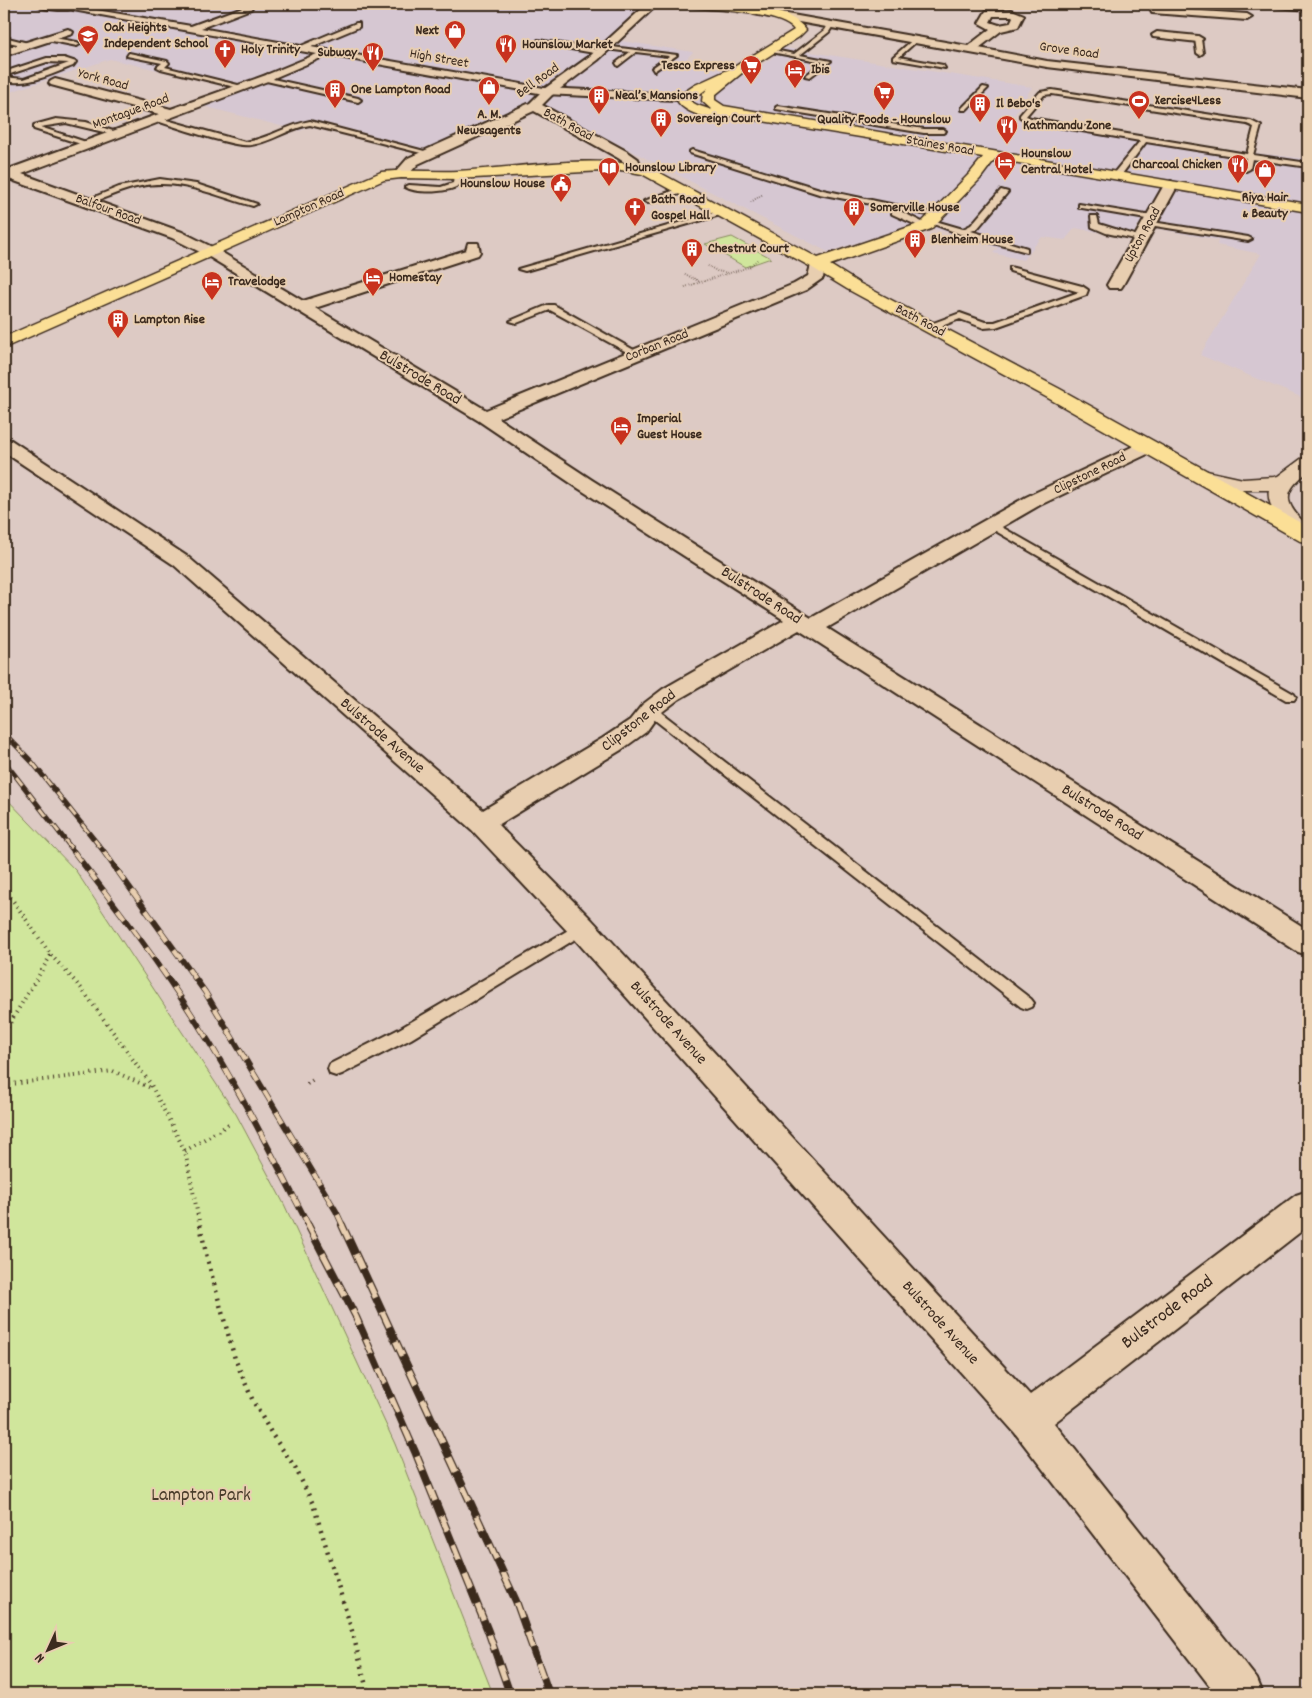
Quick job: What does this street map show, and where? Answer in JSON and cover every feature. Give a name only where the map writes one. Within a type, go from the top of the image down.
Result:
[{"type":"main road","points":[[685,4],[758,12],[784,18],[796,24]]},
{"type":"main road","points":[[685,4],[760,18],[774,24],[781,30],[784,42]]},
{"type":"main road","name":"Staines Road","points":[[782,117],[708,113],[692,108],[684,102],[687,95],[738,70],[784,42],[800,30],[796,24]]},
{"type":"main road","name":"Staines Road","points":[[738,70],[709,94],[708,101],[727,111],[782,117],[990,155],[1308,208]]},
{"type":"main road","points":[[818,264],[932,221],[975,176],[990,155]]},
{"type":"main road","name":"Lampton Road","points":[[4,343],[381,176],[405,181],[456,175],[594,166],[635,168]]},
{"type":"main road","name":"Bath Road","points":[[635,168],[646,171],[818,264],[853,286],[931,327],[1306,535]]},
{"type":"street","points":[[41,4],[64,7],[85,4]]},
{"type":"street","name":"Bell Road","points":[[405,181],[409,163],[534,106],[548,92],[600,52],[652,4]]},
{"type":"street","points":[[192,28],[248,7]]},
{"type":"street","name":"High Street","points":[[73,8],[548,92],[676,98]]},
{"type":"street","name":"Grove Road","points":[[758,12],[829,23],[1047,64],[1308,94]]},
{"type":"street","points":[[1156,23],[1224,13],[1247,17]]},
{"type":"street","name":"Grove Road","points":[[796,24],[829,23]]},
{"type":"street","points":[[1156,23],[1198,39]]},
{"type":"street","points":[[303,48],[356,25]]},
{"type":"street","points":[[971,49],[998,28]]},
{"type":"street","points":[[4,53],[68,32]]},
{"type":"street","points":[[266,78],[326,53]]},
{"type":"street","name":"Montague Road","points":[[5,174],[266,78]]},
{"type":"street","name":"York Road","points":[[56,83],[171,114]]},
{"type":"street","name":"Bath Road","points":[[534,106],[634,162],[635,168]]},
{"type":"street","name":"Balfour Road","points":[[5,174],[177,236],[211,252]]},
{"type":"street","name":"Upton Road","points":[[1116,285],[1140,238],[1171,185]]},
{"type":"street","points":[[303,306],[473,252],[472,246]]},
{"type":"street","name":"Bulstrode Road","points":[[211,252],[485,417],[585,484],[1308,944]]},
{"type":"street","name":"Corban Road","points":[[485,417],[786,292],[815,278],[818,264]]},
{"type":"street","name":"Bulstrode Avenue","points":[[4,444],[181,561],[481,823],[582,928],[1028,1420],[1242,1694]]},
{"type":"street","name":"Clipstone Road","points":[[481,823],[612,744],[638,726],[650,710],[671,694],[991,524],[1038,496],[1118,462],[1147,446]]},
{"type":"street","points":[[1306,535],[1290,520],[1278,500],[1280,488],[1285,481],[1308,463]]},
{"type":"street","points":[[1202,476],[1223,483],[1242,486],[1266,485],[1285,481]]},
{"type":"street","name":"Bulstrode Road","points":[[1028,1420],[1308,1206]]},
{"type":"lane","points":[[606,4],[652,4]]},
{"type":"lane","points":[[1280,6],[1308,8]]},
{"type":"lane","points":[[794,56],[827,32],[829,23]]},
{"type":"lane","points":[[4,39],[30,45]]},
{"type":"lane","points":[[49,39],[78,44]]},
{"type":"lane","points":[[916,39],[895,58],[943,67]]},
{"type":"lane","points":[[1198,39],[1200,53]]},
{"type":"lane","points":[[538,42],[600,52],[635,50],[674,55],[654,69]]},
{"type":"lane","points":[[618,64],[635,50]]},
{"type":"lane","points":[[769,52],[828,61],[808,76]]},
{"type":"lane","points":[[129,54],[165,62],[160,67],[163,68],[243,87]]},
{"type":"lane","points":[[4,74],[55,58],[73,62],[71,65],[25,82],[4,79]]},
{"type":"lane","points":[[266,78],[358,100]]},
{"type":"lane","points":[[964,110],[985,88]]},
{"type":"lane","points":[[1246,169],[1250,157],[1258,126],[1249,122],[1046,92],[1042,93],[1022,116],[1029,120],[1144,140],[1250,157],[1308,165]]},
{"type":"lane","points":[[782,117],[801,112],[924,130],[943,131],[950,126]]},
{"type":"lane","points":[[782,117],[801,112]]},
{"type":"lane","points":[[156,119],[245,144],[258,141],[297,125],[310,124],[430,153]]},
{"type":"lane","points":[[87,144],[38,129],[36,126],[51,121],[68,120],[116,133]]},
{"type":"lane","points":[[943,131],[944,136],[955,148]]},
{"type":"lane","points":[[1116,176],[1144,140]]},
{"type":"lane","points":[[692,152],[822,192],[886,206],[1024,250]]},
{"type":"lane","points":[[86,202],[135,185],[161,181],[180,183],[253,204]]},
{"type":"lane","points":[[648,201],[685,192]]},
{"type":"lane","points":[[964,232],[974,227],[1004,192]]},
{"type":"lane","points":[[886,206],[932,221]]},
{"type":"lane","points":[[1082,206],[1248,240]]},
{"type":"lane","points":[[522,269],[723,213]]},
{"type":"lane","points":[[1094,218],[1095,225],[1103,229],[1140,238]]},
{"type":"lane","points":[[931,327],[960,316],[984,325],[996,324],[1083,293],[1084,290],[1013,269]]},
{"type":"lane","points":[[514,321],[551,307],[637,354]]},
{"type":"lane","points":[[991,524],[1290,697]]},
{"type":"lane","points":[[650,710],[1026,1003]]},
{"type":"lane","points":[[336,1069],[405,1034],[582,928]]},
{"type":"path","points":[[685,287],[749,267],[763,255],[786,248]]},
{"type":"path","points":[[708,266],[717,272],[729,273]]},
{"type":"path","points":[[685,274],[700,282]]},
{"type":"path","points":[[4,888],[51,955],[81,988],[110,1025],[154,1089],[185,1151],[207,1258],[235,1359],[253,1401],[295,1467],[314,1504],[353,1634],[368,1694]]},
{"type":"path","points":[[4,1033],[51,955]]},
{"type":"path","points":[[4,1085],[113,1071],[154,1089]]},
{"type":"path","points":[[185,1151],[231,1123]]},
{"type":"shaded area","points":[[4,4],[648,4],[655,10],[621,41],[693,52],[681,64],[750,74],[785,48],[1032,87],[1012,119],[1251,160],[1255,153],[1308,159],[1308,400],[1200,355],[1261,254],[1217,245],[1218,240],[1138,225],[1132,238],[1075,228],[1065,240],[1042,237],[1023,260],[993,253],[998,248],[943,231],[912,225],[828,252],[552,110],[544,104],[531,102],[428,150],[322,122],[300,131],[203,106],[243,90],[110,59],[4,94]]},
{"type":"green space","points":[[732,237],[771,258],[745,267],[705,244]]},
{"type":"green space","name":"Lampton Park","points":[[4,796],[76,871],[236,1114],[284,1204],[395,1444],[493,1694],[4,1694]]},
{"type":"railway","points":[[4,733],[32,762],[105,853]]},
{"type":"railway","points":[[4,761],[75,853]]},
{"type":"railway","points":[[74,852],[123,916],[185,1003],[243,1100],[309,1226]]},
{"type":"railway","points":[[104,852],[205,992],[336,1211],[343,1226]]},
{"type":"railway","points":[[308,1225],[356,1317],[416,1454],[488,1631],[510,1694]]},
{"type":"railway","points":[[342,1225],[516,1601],[549,1694]]},
{"type":"place","name":"Next","points":[[455,50]]},
{"type":"place","name":"Oak Heights Independent School","points":[[88,55]]},
{"type":"place","name":"Hounslow Market","points":[[506,64]]},
{"type":"place","name":"Holy Trinity","points":[[225,69]]},
{"type":"place","name":"Subway","points":[[373,72]]},
{"type":"place","name":"Tesco Express","points":[[751,85]]},
{"type":"place","name":"Ibis","points":[[795,89]]},
{"type":"place","name":"A. M. Newsagents","points":[[489,106]]},
{"type":"place","name":"One Lampton Road","points":[[335,109]]},
{"type":"place","name":"Quality Foods - Hounslow","points":[[884,111]]},
{"type":"place","name":"Neal’s Mansions","points":[[599,115]]},
{"type":"place","name":"Xercise4Less","points":[[1139,120]]},
{"type":"place","name":"Il Bebo's","points":[[980,123]]},
{"type":"place","name":"Sovereign Court","points":[[661,138]]},
{"type":"place","name":"Kathmandu Zone","points":[[1007,145]]},
{"type":"place","name":"Hounslow Central Hotel","points":[[1005,181]]},
{"type":"place","name":"Charcoal Chicken","points":[[1238,184]]},
{"type":"place","name":"Hounslow Library","points":[[609,187]]},
{"type":"place","name":"Riya Hair & Beauty","points":[[1265,189]]},
{"type":"place","name":"Hounslow House","points":[[561,203]]},
{"type":"place","name":"Bath Road Gospel Hall","points":[[635,227]]},
{"type":"place","name":"Somerville House","points":[[854,227]]},
{"type":"place","name":"Blenheim House","points":[[915,259]]},
{"type":"place","name":"Chestnut Court","points":[[692,268]]},
{"type":"place","name":"Homestay","points":[[373,297]]},
{"type":"place","name":"Travelodge","points":[[212,301]]},
{"type":"place","name":"Lampton Rise","points":[[118,339]]},
{"type":"place","name":"Imperial Guest House","points":[[621,446]]}]
